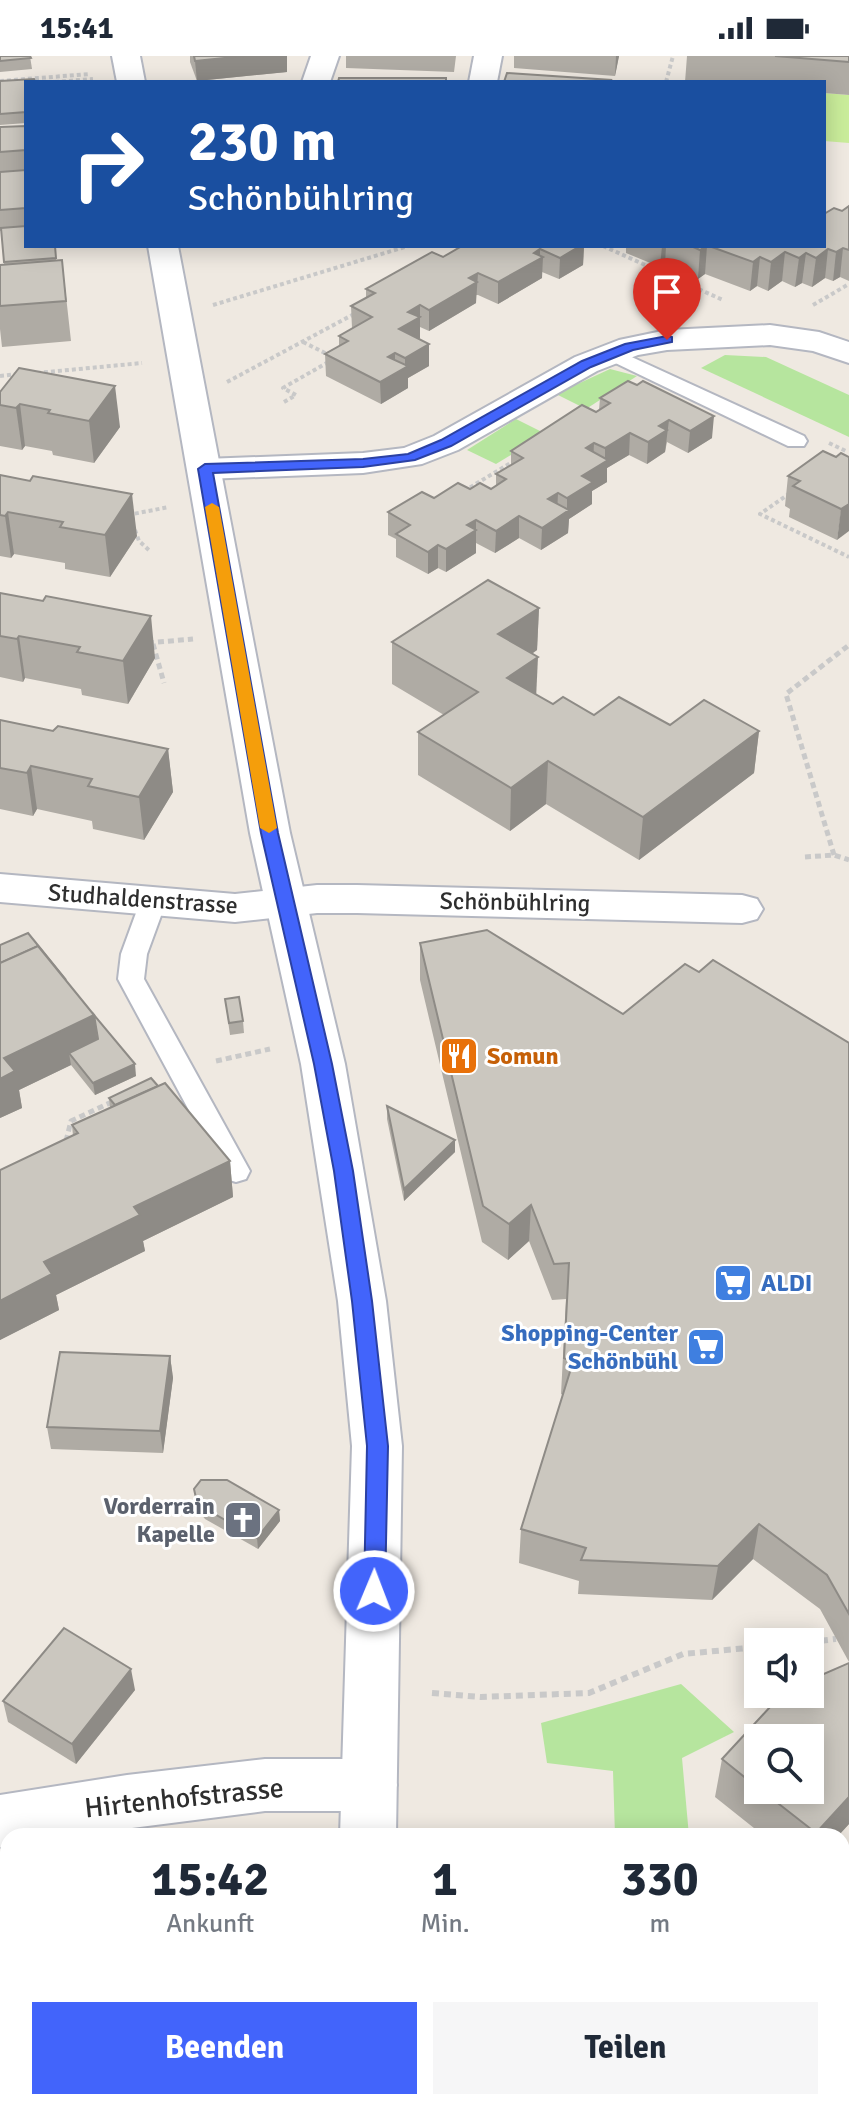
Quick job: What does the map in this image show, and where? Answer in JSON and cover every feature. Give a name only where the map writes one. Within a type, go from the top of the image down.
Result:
[{"type":"street","points":[[126,56],[131,80]]},
{"type":"street","points":[[317,80],[325,56]]},
{"type":"street","points":[[483,80],[488,56]]},
{"type":"street","points":[[163,248],[270,833],[343,1171],[362,1301],[377,1446],[368,1811]]},
{"type":"street","points":[[208,486],[410,457],[446,443],[586,364],[667,340],[770,335],[819,342],[849,353]]},
{"type":"street","name":"Studhaldenstrasse","points":[[0,888],[235,908],[287,902]]},
{"type":"street","name":"Schönbühlring","points":[[287,902],[357,899],[742,909]]},
{"type":"street","name":"Hirtenhofstrasse","points":[[0,1821],[127,1801],[265,1785],[368,1811]]},
{"type":"lane","points":[[612,354],[796,441]]},
{"type":"lane","points":[[153,902],[134,954],[131,979],[236,1171]]},
{"type":"path","points":[[667,80],[673,56]]},
{"type":"path","points":[[0,81],[103,73]]},
{"type":"path","points":[[206,306],[402,248]]},
{"type":"path","points":[[607,248],[726,301]]},
{"type":"path","points":[[222,384],[363,310]]},
{"type":"path","points":[[284,402],[296,395],[283,388],[334,357],[303,342]]},
{"type":"path","points":[[0,376],[184,360]]},
{"type":"path","points":[[835,461],[849,451]]},
{"type":"path","points":[[457,496],[523,455]]},
{"type":"path","points":[[125,522],[119,517],[175,506],[208,486]]},
{"type":"path","points":[[798,487],[760,514],[849,557]]},
{"type":"path","points":[[132,526],[139,541],[151,552]]},
{"type":"path","points":[[138,642],[153,644],[234,633]]},
{"type":"path","points":[[153,644],[164,683]]},
{"type":"path","points":[[834,855],[786,694],[849,645]]},
{"type":"path","points":[[805,857],[834,855],[849,860]]},
{"type":"path","points":[[229,1059],[270,1049]]},
{"type":"path","points":[[57,1146],[69,1140],[71,1121],[124,1096]]},
{"type":"path","points":[[824,1640],[836,1639]]},
{"type":"path","points":[[432,1693],[481,1697],[589,1693],[683,1654],[744,1648]]},
{"type":"green space","points":[[826,93],[849,95],[849,143],[826,141]]},
{"type":"green space","points":[[725,355],[766,357],[849,395],[849,437],[701,368]]},
{"type":"green space","points":[[610,369],[637,376],[586,409],[556,394]]},
{"type":"green space","points":[[516,419],[546,434],[496,464],[467,450]]},
{"type":"green space","points":[[681,1684],[734,1732],[682,1758],[688,1828],[615,1828],[613,1771],[547,1763],[541,1723]]},
{"type":"building","points":[[0,56],[30,56],[31,58],[0,61]]},
{"type":"building","points":[[194,56],[244,56],[195,61]]},
{"type":"building","points":[[775,56],[849,56],[849,62]]},
{"type":"building","points":[[507,73],[611,80],[505,80]]},
{"type":"building","points":[[339,78],[446,78],[446,80]]},
{"type":"building","points":[[34,79],[24,80],[24,112],[0,114],[0,81]]},
{"type":"building","points":[[24,126],[24,150],[0,152],[0,127]]},
{"type":"building","points":[[24,170],[24,208],[0,210],[0,172]]},
{"type":"building","points":[[849,206],[849,250],[843,248],[836,252],[828,249],[816,258],[806,253],[799,258],[785,252],[771,262],[760,257],[753,262],[714,248],[826,248],[826,213],[834,208],[842,211]]},
{"type":"building","points":[[24,226],[24,248],[55,248],[56,258],[4,262],[1,228]]},
{"type":"building","points":[[459,248],[577,248],[560,258],[540,249],[534,253],[543,257],[498,282],[478,273],[469,278],[477,282],[429,310],[420,305],[408,312],[420,317],[399,329],[429,344],[405,358],[395,353],[388,357],[408,366],[380,382],[325,354],[348,341],[339,336],[372,317],[351,306],[375,293],[366,289],[432,252],[443,257]]},
{"type":"building","points":[[62,260],[66,301],[0,306],[0,265]]},
{"type":"building","points":[[19,368],[115,386],[89,421],[20,404],[16,408],[0,405],[0,392]]},
{"type":"building","points":[[628,381],[637,385],[643,381],[714,416],[690,431],[669,420],[659,426],[667,430],[648,442],[630,433],[605,448],[594,443],[586,448],[608,460],[582,476],[593,482],[567,498],[558,493],[548,499],[569,510],[542,528],[519,516],[496,531],[476,520],[467,525],[476,530],[446,549],[438,545],[428,552],[396,534],[410,525],[388,512],[422,492],[434,498],[458,483],[470,489],[480,483],[491,489],[506,479],[496,474],[523,458],[511,451],[582,405],[596,412],[610,403],[600,398]]},
{"type":"building","points":[[823,451],[836,457],[841,453],[849,457],[849,504],[841,509],[793,486],[800,481],[788,476]]},
{"type":"building","points":[[0,475],[30,481],[33,476],[132,494],[105,535],[60,527],[63,522],[8,512],[5,516],[0,515]]},
{"type":"building","points":[[488,580],[539,608],[498,634],[538,657],[507,678],[553,704],[563,697],[594,715],[619,697],[670,725],[704,700],[759,731],[643,817],[548,761],[511,788],[418,732],[478,692],[392,642]]},
{"type":"building","points":[[0,593],[43,601],[46,596],[151,616],[123,661],[77,652],[80,647],[19,636],[17,639],[0,636]]},
{"type":"building","points":[[0,720],[53,731],[58,726],[168,749],[139,797],[88,786],[92,779],[31,766],[27,773],[0,768]]},
{"type":"building","name":"Shopping-Center Schönbühl","points":[[487,930],[623,1014],[685,964],[699,972],[713,960],[849,1043],[849,1614],[827,1575],[759,1524],[718,1566],[581,1560],[586,1548],[521,1529],[573,1362],[564,1358],[569,1263],[554,1264],[531,1205],[509,1224],[483,1206],[420,943]]},
{"type":"building","points":[[28,933],[66,980],[38,946],[0,963],[0,945]]},
{"type":"building","points":[[38,946],[94,1015],[4,1058],[15,1071],[0,1079],[0,963]]},
{"type":"building","points":[[239,997],[243,1021],[229,1023],[225,999]]},
{"type":"building","points":[[94,1015],[135,1064],[93,1083],[69,1053],[98,1039]]},
{"type":"building","points":[[151,1078],[158,1086],[115,1105],[109,1098]]},
{"type":"building","points":[[165,1083],[230,1161],[134,1207],[140,1215],[44,1262],[52,1274],[0,1301],[0,1170],[78,1133],[72,1125]]},
{"type":"building","points":[[387,1106],[455,1140],[404,1189]]},
{"type":"building","points":[[60,1352],[170,1356],[160,1431],[47,1427]]},
{"type":"building","name":"Vorderrain Kapelle","points":[[201,1480],[227,1480],[279,1510],[257,1538],[204,1508],[196,1498],[194,1489]]},
{"type":"building","points":[[64,1628],[131,1669],[72,1744],[3,1701]]},
{"type":"building","points":[[849,1663],[849,1797],[821,1828],[810,1828],[779,1804],[824,1804],[824,1724],[754,1724],[769,1708],[824,1708],[824,1674]]},
{"type":"building","points":[[744,1735],[744,1777],[722,1759]]},
{"type":"slow traffic","points":[[212,507],[269,828]]},
{"type":"place","name":"Somun","points":[[459,1056]]},
{"type":"place","name":"ALDI","points":[[733,1283]]},
{"type":"place","name":"Shopping-Center Schönbühl","points":[[706,1347]]},
{"type":"place","name":"Vorderrain Kapelle","points":[[243,1520]]},
{"type":"route","points":[[374,1591],[377,1446],[362,1301],[343,1171],[323,1064],[270,833],[205,469],[363,463],[410,457],[446,443],[586,364],[630,347],[667,340]]}]
